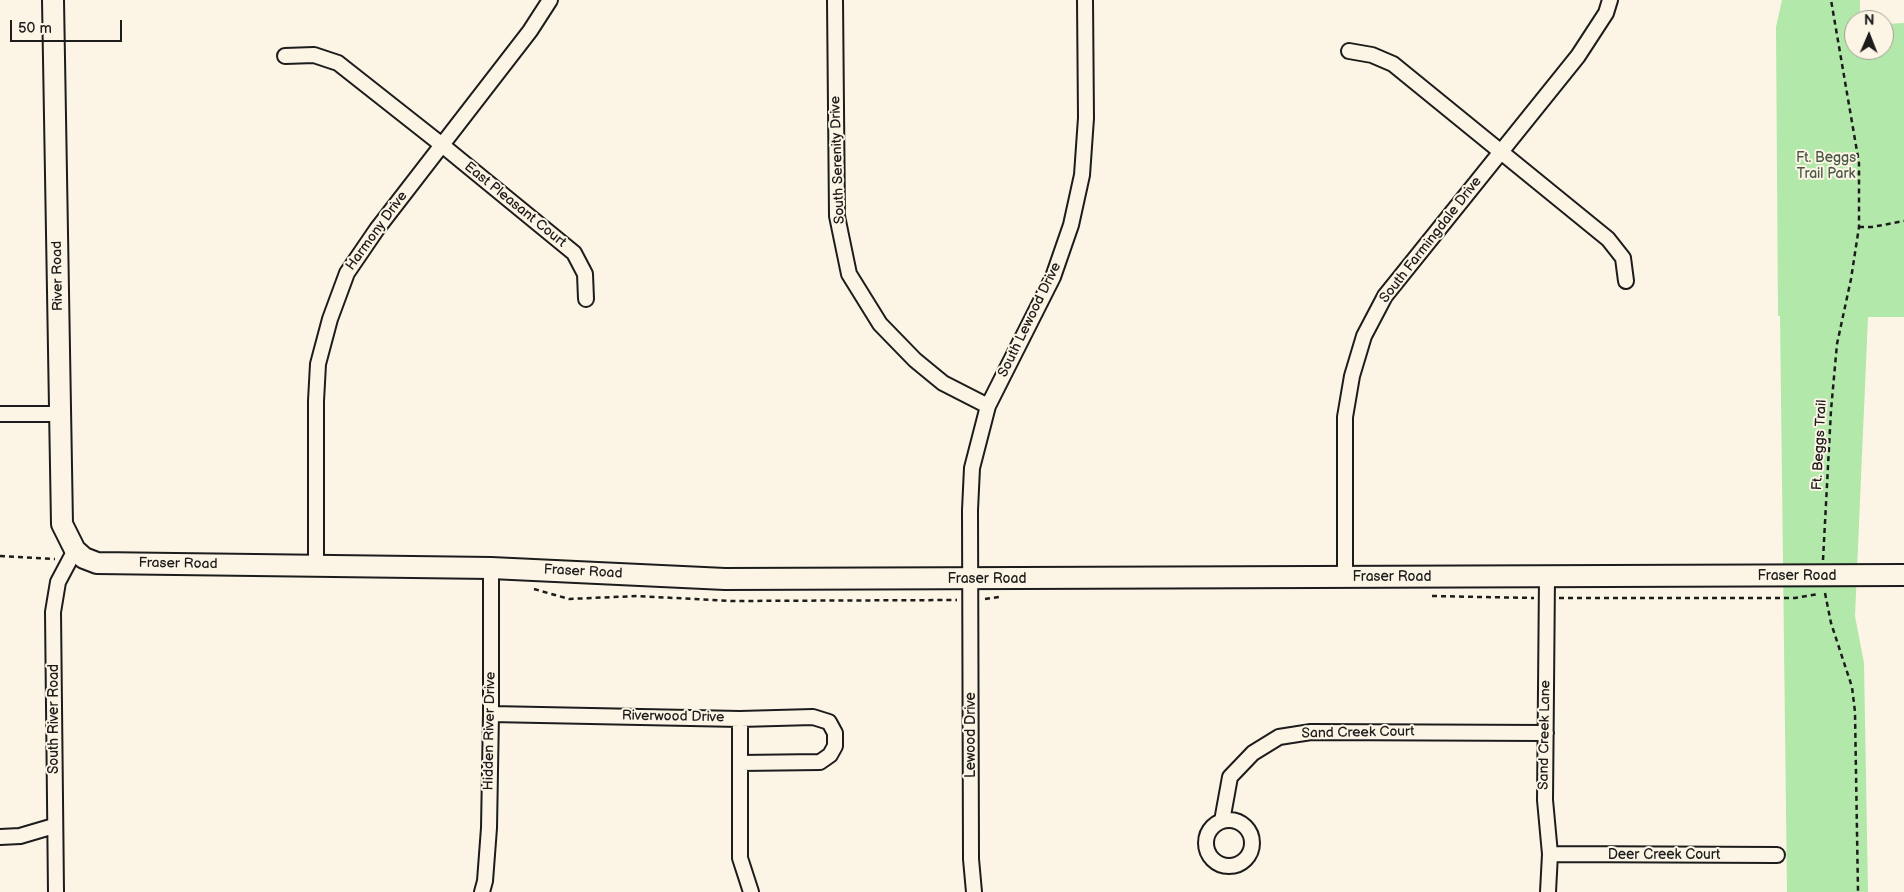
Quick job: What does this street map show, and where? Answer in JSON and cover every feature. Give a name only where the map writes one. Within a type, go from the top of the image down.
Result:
[{"type":"street","name":"River Road","points":[[53,0],[62,524],[75,550]]},
{"type":"street","name":"Harmony Drive","points":[[316,565],[316,392],[318,364],[330,319],[347,273],[376,229],[530,31],[550,0]]},
{"type":"street","name":"South Serenity Drive","points":[[834,0],[837,216],[848,274],[880,324],[915,360],[943,383],[988,406]]},
{"type":"street","name":"South Lewood Drive","points":[[970,579],[972,468],[988,406],[1053,278],[1072,225],[1082,175],[1086,118],[1085,0]]},
{"type":"street","name":"South Farmingdale Drive","points":[[1345,577],[1345,417],[1352,376],[1364,336],[1385,296],[1500,150],[1578,56],[1606,13],[1610,0]]},
{"type":"street","points":[[1349,51],[1372,55],[1393,64],[1608,239],[1622,258],[1626,281]]},
{"type":"street","name":"East Pleasant Court","points":[[285,56],[314,55],[338,63],[442,145],[574,253],[585,274],[586,299]]},
{"type":"street","points":[[0,414],[61,414]]},
{"type":"street","name":"Fraser Road","points":[[75,550],[84,558],[97,563],[490,568],[725,579],[1904,576]]},
{"type":"street","name":"South River Road","points":[[56,892],[53,612],[58,582],[75,550]]},
{"type":"street","name":"Hidden River Drive","points":[[482,892],[485,881],[489,828],[491,714],[490,568]]},
{"type":"street","name":"Sand Creek Lane","points":[[1547,577],[1545,800],[1550,854],[1548,892]]},
{"type":"street","name":"Lewood Drive","points":[[970,579],[971,859],[974,892]]},
{"type":"street","name":"Riverwood Drive","points":[[491,714],[740,718],[740,858],[751,892]]},
{"type":"street","points":[[740,718],[813,716],[829,722],[835,733],[835,746],[830,755],[820,762],[740,764]]},
{"type":"street","name":"Sand Creek Court","points":[[1222,821],[1230,777],[1253,753],[1279,737],[1311,732],[1546,733]]},
{"type":"street","points":[[0,837],[20,836],[54,826]]},
{"type":"street","name":"Deer Creek Court","points":[[1550,854],[1777,855]]},
{"type":"path","name":"Ft. Beggs Trail","points":[[1831,0],[1859,164],[1859,227],[1851,279],[1837,344],[1831,410],[1823,556],[1824,592],[1831,623],[1852,687],[1855,712],[1858,892]]},
{"type":"path","points":[[1859,227],[1872,227],[1904,221]]},
{"type":"green space","name":"Ft. Beggs Trail Park","points":[[1782,0],[1860,0],[1860,10],[1844,10],[1844,60],[1894,60],[1894,24],[1904,23],[1904,317],[1868,317],[1855,616],[1864,663],[1868,892],[1787,892],[1780,316],[1778,316],[1776,27]]}]
